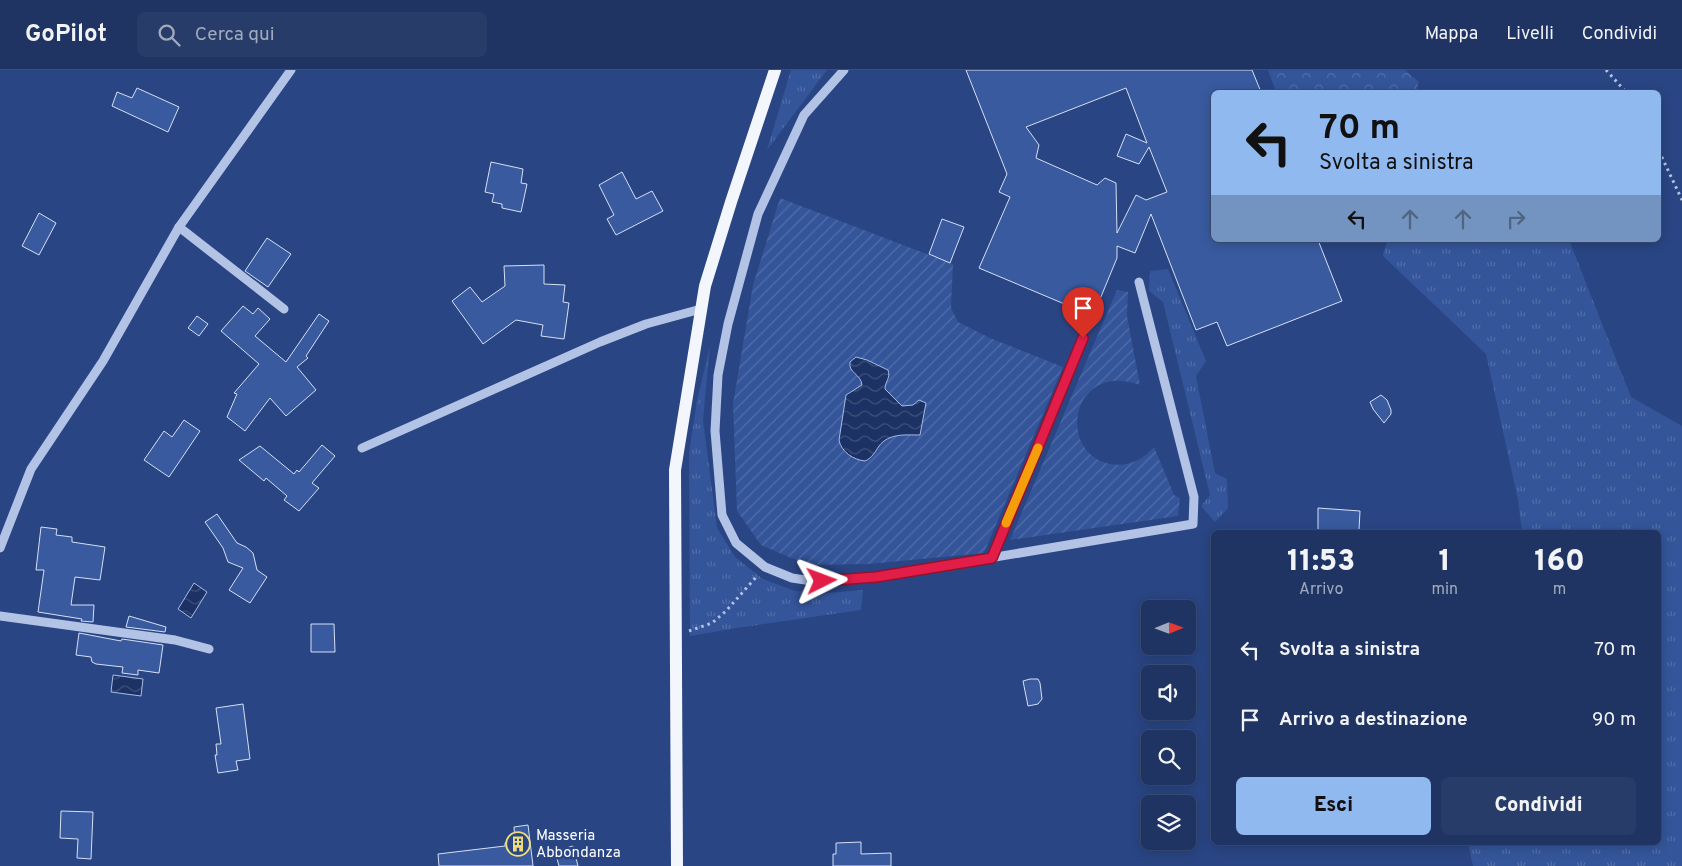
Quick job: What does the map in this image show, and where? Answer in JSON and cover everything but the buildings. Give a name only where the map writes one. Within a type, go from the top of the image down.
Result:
[{"type":"main road","points":[[678,866],[675,470],[705,286],[775,70]]},
{"type":"street","points":[[1,543],[31,469],[103,361],[179,227],[291,70]]},
{"type":"street","points":[[844,70],[804,115],[758,214],[728,324],[718,375],[715,431],[722,515],[736,543],[765,567],[792,578],[812,582],[876,577],[1193,524],[1194,497],[1139,282]]},
{"type":"street","points":[[179,227],[284,309]]},
{"type":"street","points":[[362,448],[600,342],[646,324],[701,309]]},
{"type":"street","points":[[992,558],[1083,338]]},
{"type":"street","points":[[0,616],[175,640],[209,649]]},
{"type":"path","points":[[1606,70],[1624,90]]},
{"type":"path","points":[[1661,155],[1682,200]]},
{"type":"path","points":[[676,635],[712,623],[726,611],[765,567]]},
{"type":"green space","points":[[791,70],[827,70],[767,150]]},
{"type":"green space","points":[[1268,70],[1405,70],[1419,82],[1417,90],[1275,90]]},
{"type":"green space","points":[[780,198],[953,264],[951,308],[958,322],[990,338],[1063,367],[984,553],[869,564],[808,565],[761,545],[737,511],[733,404],[753,285]]},
{"type":"green space","points":[[1386,242],[1570,242],[1631,397],[1682,426],[1682,866],[1473,866],[1468,845],[1661,845],[1661,530],[1522,530],[1518,500],[1486,354],[1383,256]]},
{"type":"green space","points":[[1168,269],[1206,361],[1196,376],[1215,473],[1227,479],[1228,508],[1215,522],[1201,506],[1210,495],[1163,302],[1149,291],[1150,271]]},
{"type":"green space","points":[[1117,290],[1128,292],[1127,316],[1140,385],[1117,381],[1099,385],[1086,396],[1079,411],[1077,427],[1082,443],[1093,456],[1110,464],[1117,465],[1135,462],[1154,447],[1174,495],[1180,498],[1178,516],[1010,540]]},
{"type":"green space","points":[[710,345],[703,420],[717,528],[735,557],[763,579],[795,591],[827,593],[863,590],[861,610],[690,636],[689,453],[697,401]]},
{"type":"water","points":[[856,357],[888,370],[889,375],[885,389],[902,406],[913,405],[919,400],[926,403],[920,435],[892,437],[883,442],[871,457],[865,461],[849,455],[842,448],[839,440],[846,395],[862,385],[850,366],[850,362]]},
{"type":"water","points":[[194,583],[207,592],[191,618],[178,609]]},
{"type":"water","points":[[113,675],[143,679],[141,696],[111,692]]},
{"type":"slow traffic","points":[[1006,523],[1038,448]]},
{"type":"place","name":"Masseria Abbondanza","points":[[518,844]]},
{"type":"route","points":[[822,581],[876,577],[992,558],[1083,338]]}]
